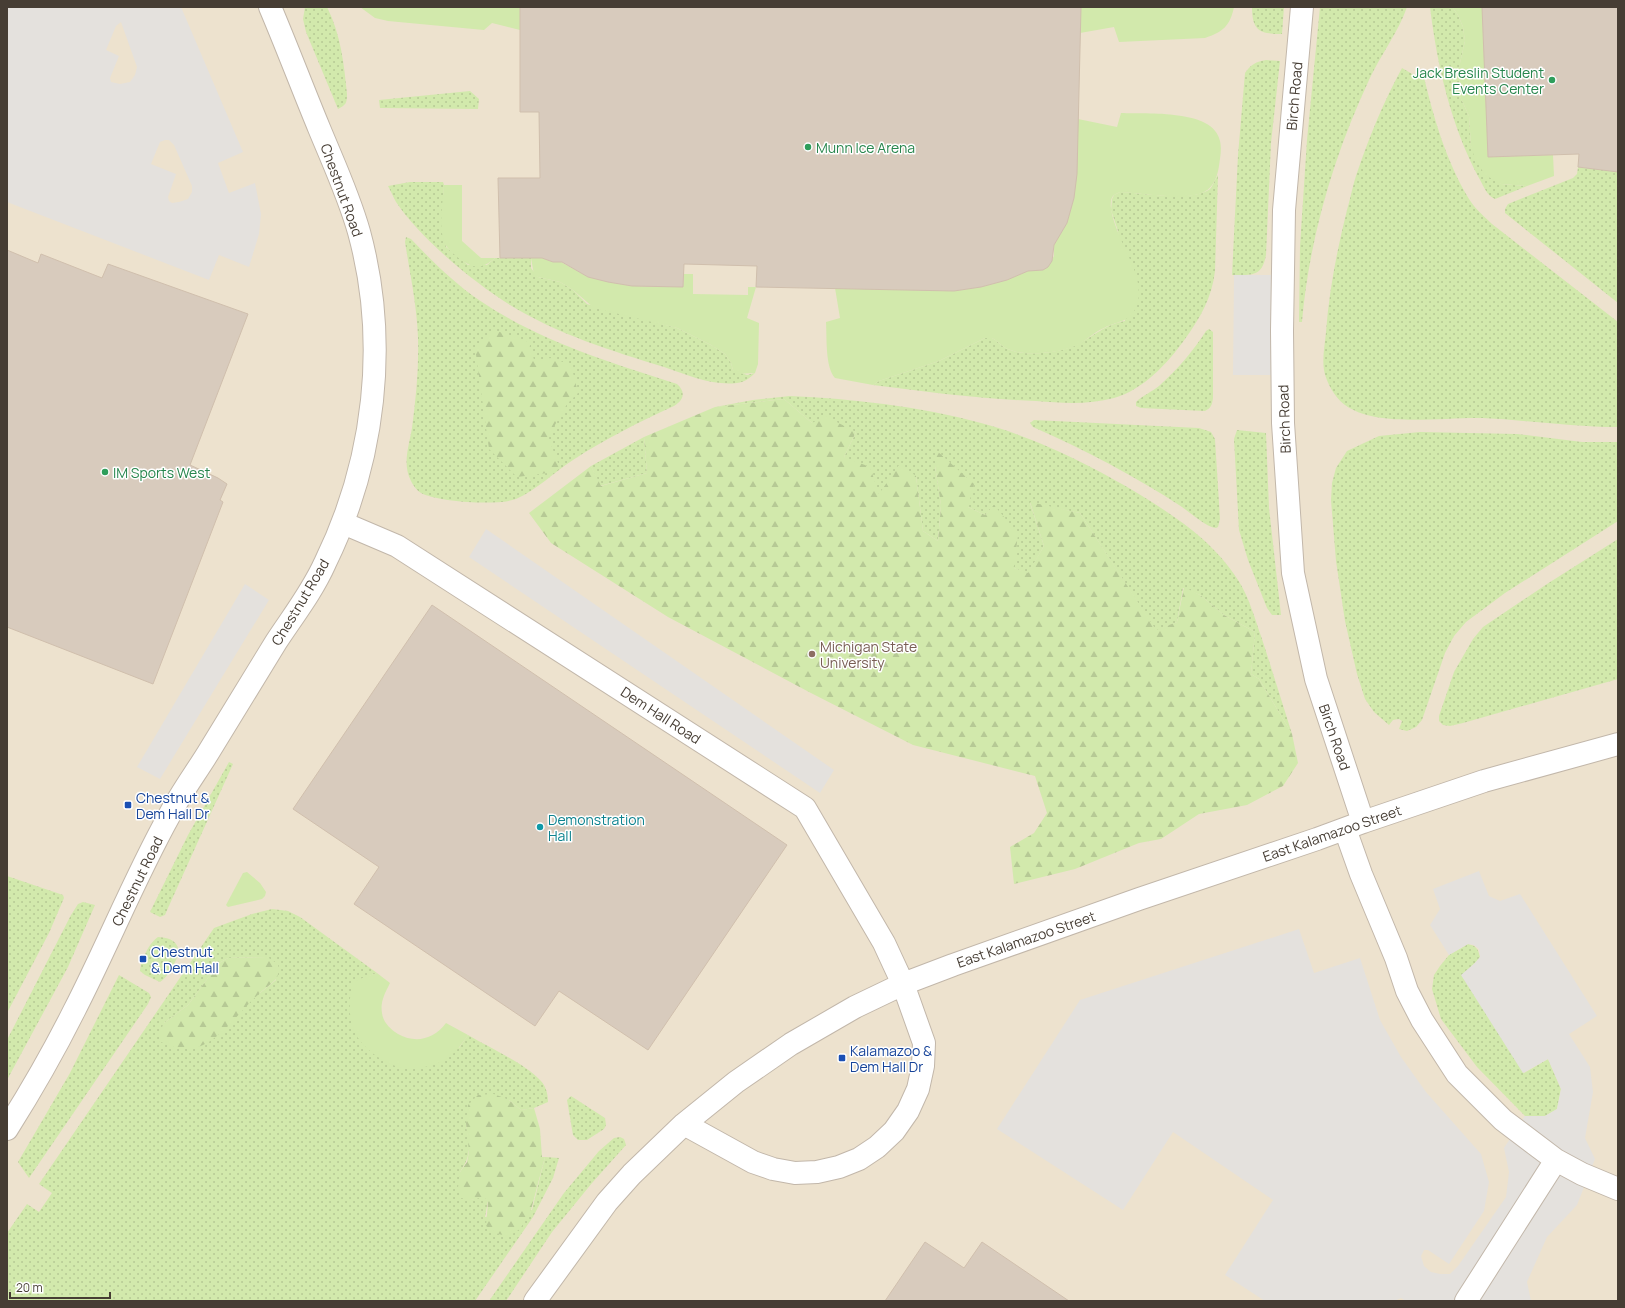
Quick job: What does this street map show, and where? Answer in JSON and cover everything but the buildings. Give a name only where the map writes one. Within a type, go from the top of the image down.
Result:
[{"type":"street","name":"Chestnut Road","points":[[7,1130],[28,1097],[74,1012],[169,815],[278,639],[304,603],[325,564],[343,524],[357,483],[366,441],[372,399],[375,358],[373,315],[368,274],[359,233],[346,193],[270,7]]},
{"type":"street","name":"Birch Road","points":[[1302,7],[1284,210],[1282,299],[1283,423],[1292,565],[1316,679],[1354,825],[1361,874],[1396,958],[1407,991],[1422,1020],[1457,1074],[1503,1120],[1556,1160],[1582,1174],[1618,1189]]},
{"type":"street","name":"Dem Hall Road","points":[[343,524],[397,546],[805,808],[884,943],[903,984],[924,1043],[923,1066],[918,1090],[908,1111],[894,1130],[877,1147],[859,1159],[838,1167],[817,1172],[795,1172],[773,1169],[753,1162],[684,1124]]},
{"type":"street","name":"East Kalamazoo Street","points":[[535,1301],[607,1202],[632,1174],[684,1124],[736,1082],[790,1044],[855,1007],[903,984],[983,954],[1354,825],[1484,781],[1618,744]]},
{"type":"street","points":[[1466,1301],[1556,1160]]},
{"type":"shaded area","name":"Michigan State University","points":[[7,7],[1618,7],[1618,1301],[7,1301]]},
{"type":"shaded area","points":[[7,7],[181,7],[243,152],[218,163],[229,193],[255,183],[261,214],[259,234],[249,267],[219,255],[209,280],[7,202]],"holes":[[[121,22],[137,67],[135,75],[130,82],[120,84],[111,82],[110,78],[119,56],[106,50],[116,26]],[[169,140],[174,145],[192,186],[192,192],[188,199],[179,202],[172,203],[169,201],[168,197],[176,174],[151,164],[160,142]]]},
{"type":"shaded area","points":[[1234,275],[1283,275],[1283,375],[1233,375]]},
{"type":"shaded area","points":[[486,529],[834,770],[820,793],[469,557]]},
{"type":"shaded area","points":[[245,584],[269,600],[160,779],[137,767]]},
{"type":"shaded area","points":[[1479,871],[1489,896],[1500,901],[1520,894],[1597,1016],[1569,1034],[1590,1067],[1593,1092],[1585,1138],[1595,1159],[1577,1205],[1547,1237],[1527,1282],[1531,1301],[1406,1301],[1401,1298],[1394,1301],[1265,1301],[1225,1275],[1273,1200],[1173,1132],[1123,1210],[997,1129],[1080,1000],[1299,929],[1314,973],[1360,958],[1380,1020],[1401,1057],[1426,1092],[1481,1154],[1489,1182],[1484,1211],[1449,1264],[1428,1250],[1424,1250],[1421,1256],[1424,1266],[1431,1272],[1450,1274],[1458,1266],[1506,1197],[1509,1172],[1504,1148],[1525,1116],[1545,1116],[1557,1109],[1561,1089],[1548,1059],[1523,1073],[1461,975],[1480,957],[1479,949],[1474,945],[1468,944],[1449,955],[1430,925],[1440,909],[1433,889]]},
{"type":"green space","points":[[305,7],[327,7],[336,28],[343,61],[347,94],[346,103],[338,109],[306,32],[303,19]]},
{"type":"green space","points":[[360,7],[520,7],[520,30],[492,23],[484,30],[388,21],[375,18]]},
{"type":"green space","points":[[1081,7],[1234,7],[1228,24],[1221,31],[1205,38],[1119,42],[1114,27],[1080,33]]},
{"type":"green space","points":[[1252,7],[1284,7],[1282,34],[1268,33],[1259,30],[1252,15]]},
{"type":"green space","points":[[1320,7],[1407,7],[1404,16],[1369,80],[1356,109],[1334,168],[1317,229],[1305,291],[1302,322],[1299,322],[1300,246],[1307,140]]},
{"type":"green space","points":[[1430,7],[1452,7],[1458,15],[1463,27],[1465,41],[1460,63],[1459,94],[1469,116],[1471,146],[1501,184],[1527,186],[1495,199],[1487,193],[1469,158],[1453,116],[1441,73]]},
{"type":"green space","points":[[1452,7],[1482,7],[1488,157],[1553,155],[1554,176],[1527,186],[1501,184],[1485,175],[1475,159],[1471,146],[1469,116],[1459,94],[1460,63],[1465,41],[1463,27],[1458,15]]},
{"type":"green space","points":[[1266,60],[1280,61],[1271,143],[1266,255],[1259,271],[1245,275],[1232,275],[1238,155],[1245,73],[1249,67]]},
{"type":"green space","points":[[1402,68],[1414,75],[1423,73],[1436,122],[1447,154],[1461,184],[1474,206],[1492,224],[1618,322],[1618,427],[1584,426],[1482,418],[1410,420],[1374,417],[1358,412],[1345,405],[1341,402],[1332,389],[1325,375],[1323,356],[1329,301],[1340,240],[1355,180],[1372,131]]},
{"type":"green space","points":[[470,91],[479,99],[478,109],[380,108],[379,100]]},
{"type":"green space","points":[[1121,113],[1178,115],[1193,118],[1206,123],[1215,131],[1221,147],[1219,166],[1214,183],[1204,192],[1191,196],[1161,196],[1120,192],[1114,195],[1111,201],[1111,210],[1118,232],[1135,272],[1139,294],[1135,309],[1129,317],[1100,330],[1075,346],[1059,351],[1040,353],[1020,352],[1004,347],[992,338],[985,338],[939,361],[879,381],[873,385],[835,378],[828,359],[826,322],[840,318],[835,288],[954,291],[981,287],[1007,280],[1028,271],[1043,270],[1048,267],[1054,256],[1054,245],[1067,223],[1074,198],[1078,119],[1117,127]]},
{"type":"green space","points":[[1578,167],[1618,171],[1618,303],[1505,213],[1505,209],[1508,204],[1573,178],[1577,174]]},
{"type":"green space","points":[[1218,175],[1215,271],[1208,299],[1196,323],[1171,357],[1145,382],[1135,389],[1114,398],[1094,402],[1065,403],[974,397],[873,385],[879,381],[939,361],[985,338],[992,338],[1004,347],[1020,352],[1050,352],[1069,348],[1083,342],[1111,325],[1125,321],[1118,231],[1111,210],[1114,195],[1120,192],[1167,196],[1192,195],[1202,193],[1210,189]]},
{"type":"green space","points":[[410,182],[443,182],[442,221],[446,247],[468,265],[487,265],[495,258],[531,258],[531,268],[538,277],[560,282],[573,290],[587,304],[677,328],[711,345],[725,354],[731,363],[733,370],[747,375],[755,373],[747,380],[728,384],[700,379],[585,341],[547,325],[528,315],[495,295],[464,272],[433,244],[406,216],[396,202],[388,186]]},
{"type":"green space","points":[[444,185],[462,185],[462,241],[481,258],[495,258],[490,262],[479,266],[470,265],[455,255],[446,245],[441,226]]},
{"type":"green space","points":[[406,237],[411,239],[452,279],[479,300],[502,314],[550,339],[600,359],[677,384],[683,393],[682,399],[674,406],[622,431],[585,452],[531,491],[516,499],[483,503],[443,499],[421,493],[412,483],[408,475],[407,468],[407,455],[416,394],[418,349],[416,314],[405,242]]},
{"type":"green space","points":[[531,258],[542,258],[553,262],[561,262],[588,277],[632,286],[683,287],[684,274],[693,274],[693,294],[748,295],[748,287],[756,287],[747,318],[759,323],[758,364],[755,373],[737,374],[733,370],[731,363],[725,354],[711,345],[677,328],[594,308],[573,290],[560,282],[534,275]]},
{"type":"green space","points":[[1209,329],[1213,332],[1213,398],[1210,407],[1205,411],[1141,408],[1136,406],[1136,402],[1159,386],[1173,373]]},
{"type":"green space","points":[[494,330],[529,342],[534,360],[552,358],[571,365],[578,393],[567,404],[548,437],[560,468],[555,472],[517,477],[489,449],[475,347]]},
{"type":"green space","points":[[790,396],[886,404],[934,412],[1002,429],[1045,445],[1088,465],[1147,499],[1173,516],[1197,534],[1219,555],[1242,587],[1249,601],[1292,734],[1259,679],[1251,674],[1255,632],[1224,615],[1200,595],[1183,588],[1177,622],[1156,631],[1080,513],[1030,503],[1044,546],[1028,574],[1014,568],[994,506],[985,515],[968,507],[935,466],[941,505],[938,541],[923,531],[916,476],[879,495],[844,457],[856,432],[812,423],[784,399],[715,407],[753,400]]},
{"type":"green space","points":[[784,399],[812,423],[825,416],[856,432],[844,457],[870,467],[879,494],[899,465],[916,476],[923,531],[938,541],[941,505],[935,466],[937,451],[974,484],[968,507],[985,515],[994,505],[1018,534],[1014,568],[1028,573],[1044,546],[1030,502],[1080,513],[1156,630],[1177,622],[1184,587],[1200,595],[1224,615],[1255,632],[1251,674],[1259,679],[1292,734],[1298,763],[1283,786],[1247,805],[1199,814],[1161,839],[1139,843],[1075,869],[1014,884],[1010,847],[1034,833],[1047,813],[1035,776],[913,745],[809,692],[668,617],[551,543],[529,513],[591,466],[601,486],[647,473],[644,437],[715,407]]},
{"type":"green space","points":[[1034,420],[1199,428],[1211,432],[1215,439],[1220,519],[1218,527],[1216,528],[1208,525],[1182,507],[1109,464],[1033,427],[1030,423]]},
{"type":"green space","points":[[1237,430],[1266,433],[1269,508],[1281,615],[1272,615],[1267,608],[1248,560],[1239,530],[1234,439]]},
{"type":"green space","points":[[1420,432],[1517,434],[1582,442],[1618,442],[1618,521],[1505,593],[1466,622],[1454,636],[1445,653],[1422,720],[1416,727],[1407,731],[1399,729],[1402,721],[1399,719],[1393,720],[1389,725],[1374,712],[1365,699],[1357,674],[1345,621],[1336,561],[1331,500],[1332,483],[1336,468],[1347,451],[1379,436]]},
{"type":"green space","points":[[644,437],[647,473],[600,486],[591,466]]},
{"type":"green space","points":[[1618,539],[1618,679],[1463,723],[1450,726],[1443,725],[1439,721],[1439,716],[1454,672],[1473,639],[1483,627]]},
{"type":"green space","points":[[229,762],[233,764],[165,915],[160,917],[150,912],[188,835]]},
{"type":"green space","points":[[247,872],[260,883],[266,892],[265,896],[262,899],[228,907],[226,905],[243,873]]},
{"type":"green space","points":[[7,876],[63,895],[64,898],[49,933],[7,1013]]},
{"type":"green space","points":[[83,902],[95,905],[68,967],[7,1080],[7,1040],[71,915],[78,904]]},
{"type":"green space","points":[[272,909],[288,911],[300,917],[377,973],[361,979],[356,1034],[459,1048],[468,1035],[525,1067],[540,1080],[546,1090],[548,1102],[534,1108],[521,1110],[509,1100],[466,1123],[469,1149],[467,1159],[460,1172],[471,1200],[484,1196],[488,1201],[485,1217],[532,1210],[545,1157],[559,1158],[553,1178],[533,1217],[475,1301],[7,1301],[7,1233],[27,1204],[39,1212],[52,1193],[39,1184],[214,928],[252,914]],"holes":[[[267,957],[276,980],[260,993],[164,1023],[188,1005],[219,963],[228,958]]]},
{"type":"green space","points":[[158,937],[171,940],[177,946],[178,951],[178,956],[170,971],[160,982],[140,971],[146,952]]},
{"type":"green space","points":[[1468,944],[1476,948],[1480,957],[1462,975],[1524,1073],[1548,1059],[1561,1089],[1557,1109],[1545,1116],[1525,1116],[1477,1067],[1441,1019],[1432,989],[1434,975],[1449,955]]},
{"type":"green space","points":[[267,957],[278,964],[278,975],[276,979],[253,999],[219,1034],[203,1045],[186,1049],[169,1046],[159,1041],[159,1032],[164,1023],[188,1005],[219,963],[228,958]]},
{"type":"green space","points":[[377,973],[390,983],[383,998],[382,1009],[385,1022],[390,1028],[405,1037],[418,1039],[436,1033],[446,1023],[468,1035],[452,1055],[436,1064],[417,1068],[407,1068],[392,1065],[370,1051],[364,1045],[355,1033],[351,1022],[351,992],[353,985],[357,981]]},
{"type":"green space","points":[[119,975],[149,993],[151,997],[148,1004],[29,1178],[18,1162],[70,1073]]},
{"type":"green space","points":[[494,1094],[509,1100],[521,1110],[534,1108],[540,1129],[542,1157],[545,1157],[531,1210],[520,1229],[509,1236],[498,1234],[486,1226],[488,1202],[484,1197],[471,1200],[461,1198],[458,1188],[460,1172],[467,1162],[469,1152],[466,1123],[468,1105],[478,1095]]},
{"type":"green space","points":[[571,1096],[605,1118],[606,1125],[604,1129],[587,1140],[578,1140],[573,1135],[567,1100]]},
{"type":"green space","points":[[620,1137],[624,1139],[626,1145],[592,1183],[552,1232],[506,1301],[489,1301],[564,1193],[599,1151],[614,1138]]},
{"type":"place","name":"Jack Breslin Student Events Center","points":[[1552,80]]},
{"type":"place","name":"Munn Ice Arena","points":[[808,147]]},
{"type":"place","name":"IM Sports West","points":[[105,472]]},
{"type":"place","name":"Michigan State University","points":[[812,654]]},
{"type":"place","name":"Chestnut & Dem Hall Dr","points":[[128,805]]},
{"type":"place","name":"Demonstration Hall","points":[[540,827]]},
{"type":"place","name":"Chestnut & Dem Hall","points":[[143,959]]},
{"type":"place","name":"Kalamazoo & Dem Hall Dr","points":[[842,1058]]}]
